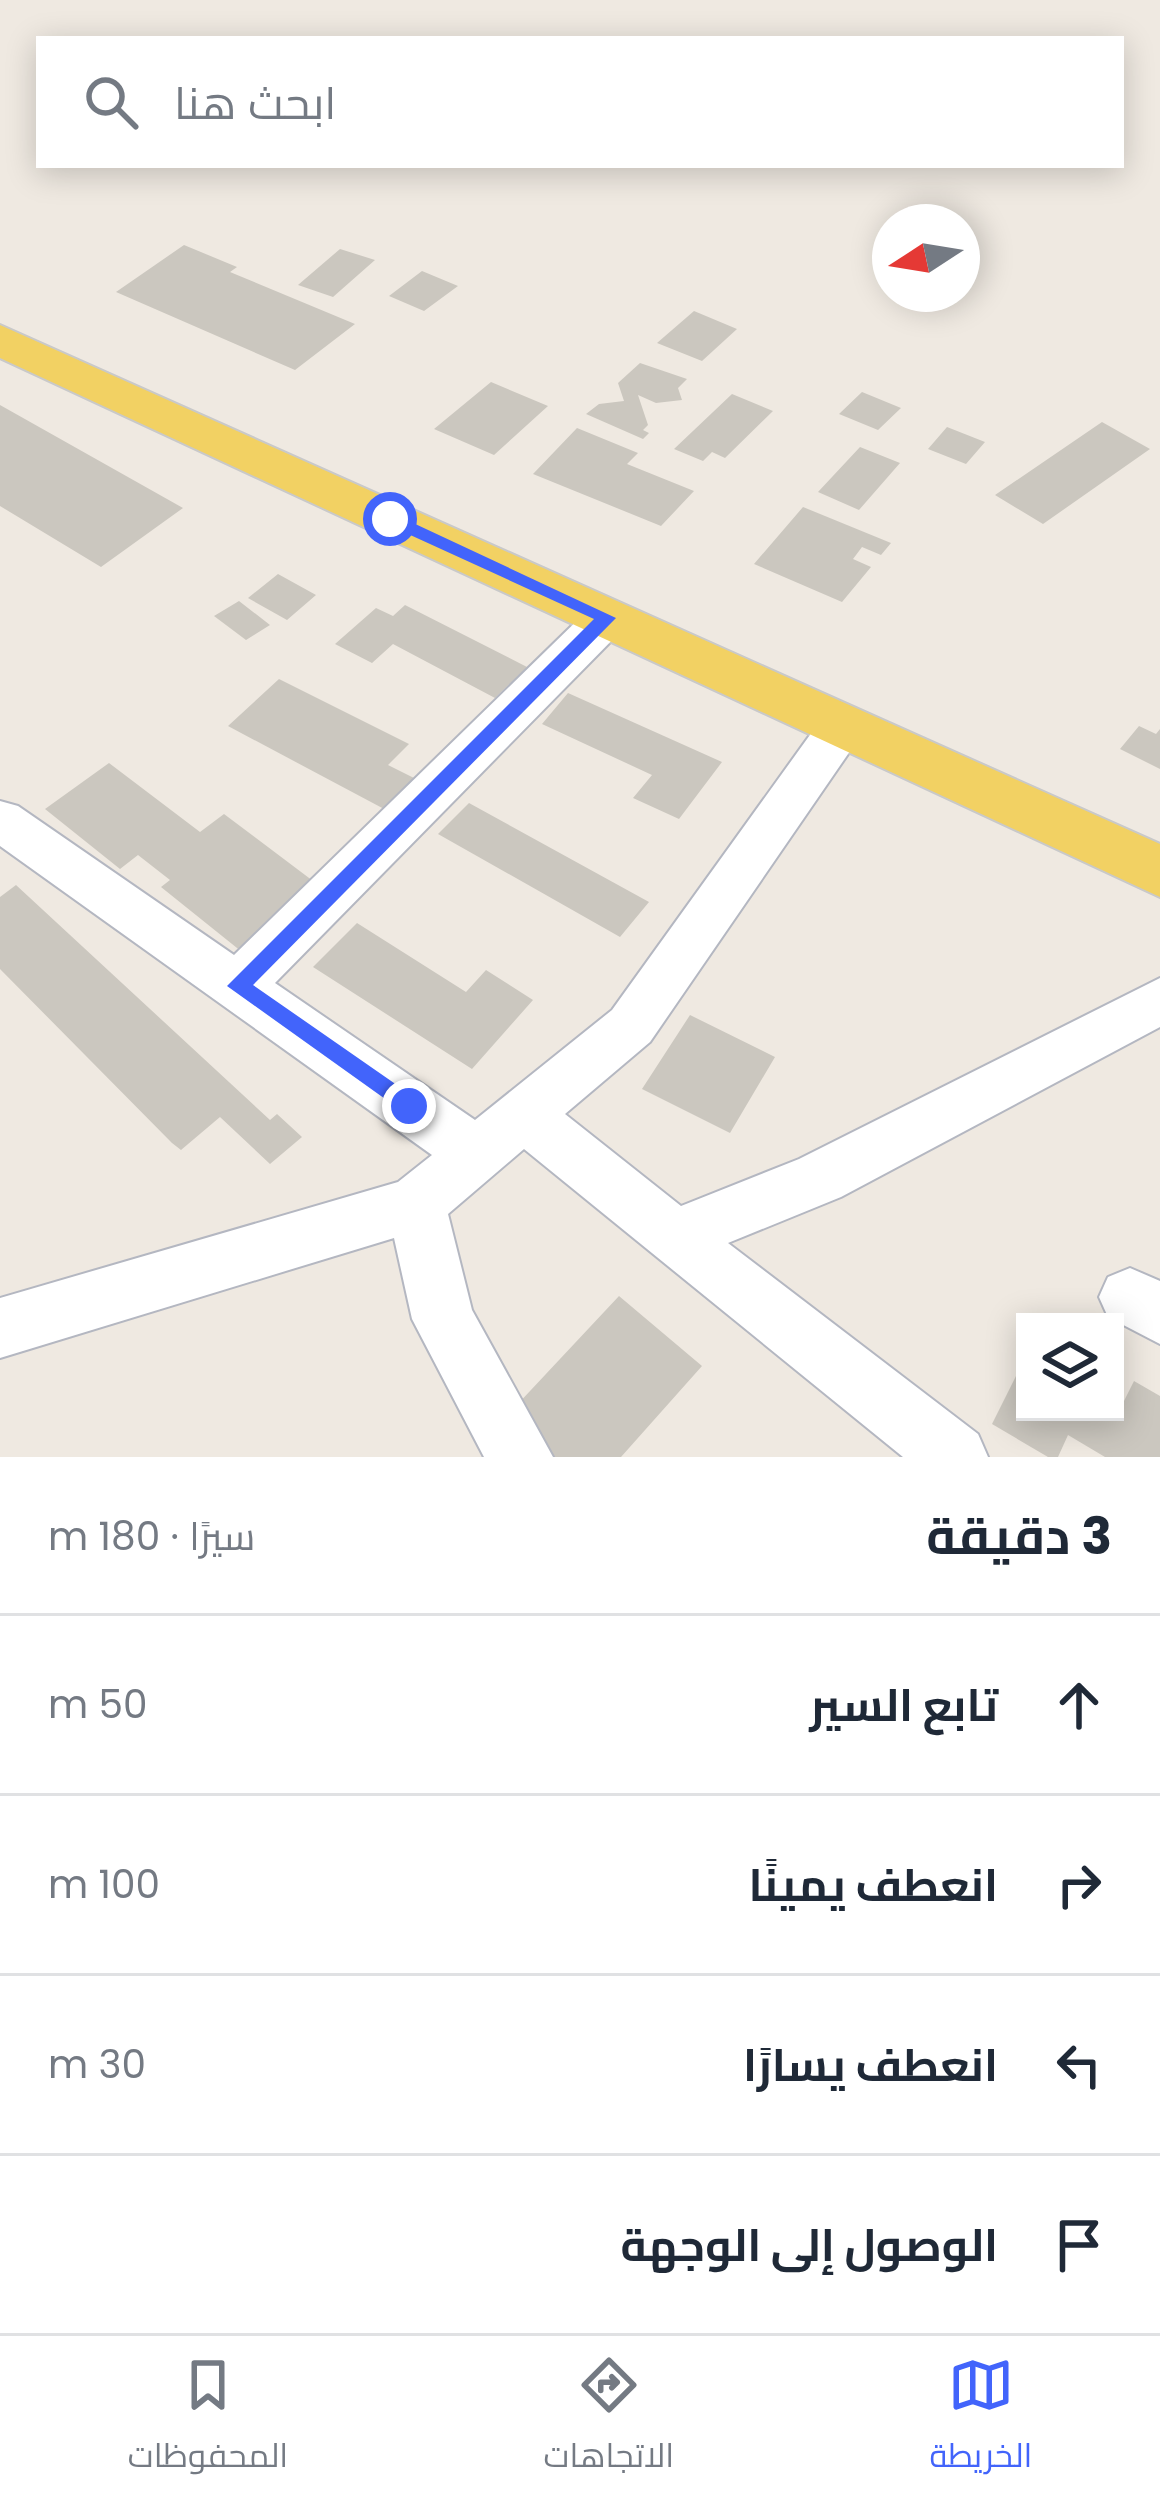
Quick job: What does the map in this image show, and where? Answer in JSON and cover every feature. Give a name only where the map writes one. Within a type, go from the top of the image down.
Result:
[{"type":"main road","points":[[0,311],[1160,830]]},
{"type":"main road","points":[[0,340],[1160,872]]},
{"type":"street","points":[[238,986],[607,618]]},
{"type":"street","points":[[0,1328],[416,1204],[631,1027],[842,725]]},
{"type":"street","points":[[0,820],[477,1154]]},
{"type":"street","points":[[674,1237],[820,1178],[1160,1001]]},
{"type":"street","points":[[524,1115],[955,1457]]},
{"type":"street","points":[[416,1204],[443,1319],[520,1457]]},
{"type":"building","points":[[184,245],[237,267],[230,272],[355,324],[295,370],[116,292]]},
{"type":"building","points":[[340,249],[375,260],[333,297],[298,285]]},
{"type":"building","points":[[422,271],[458,286],[424,311],[389,296]]},
{"type":"building","points":[[694,311],[737,329],[702,361],[657,343]]},
{"type":"building","points":[[640,363],[687,379],[678,388],[682,400],[656,403],[638,395],[648,425],[643,430],[649,433],[643,439],[586,414],[599,404],[624,401],[618,383]]},
{"type":"building","points":[[491,382],[548,406],[494,455],[434,429]]},
{"type":"building","points":[[862,392],[901,408],[878,430],[839,414]]},
{"type":"building","points":[[732,394],[773,411],[725,458],[712,452],[703,461],[674,449]]},
{"type":"building","points":[[0,405],[183,508],[101,567],[0,506]]},
{"type":"building","points":[[1102,422],[1150,449],[1043,524],[995,495]]},
{"type":"building","points":[[947,427],[985,442],[966,464],[928,449]]},
{"type":"building","points":[[577,428],[638,453],[627,464],[694,491],[661,526],[533,474]]},
{"type":"building","points":[[860,447],[900,463],[859,510],[818,492]]},
{"type":"building","points":[[803,507],[891,543],[881,555],[862,547],[853,559],[871,567],[842,602],[754,564]]},
{"type":"building","points":[[278,574],[316,595],[287,620],[248,598]]},
{"type":"building","points":[[239,601],[270,625],[246,640],[214,616]]},
{"type":"building","points":[[405,605],[527,667],[495,698],[393,644],[372,663],[335,644],[376,608],[393,616]]},
{"type":"building","points":[[279,679],[409,744],[388,765],[416,779],[386,810],[228,726]]},
{"type":"building","points":[[568,693],[722,762],[679,819],[633,798],[652,775],[542,724]]},
{"type":"building","points":[[1139,726],[1156,734],[1160,729],[1160,769],[1120,749]]},
{"type":"building","points":[[109,763],[200,832],[224,814],[321,887],[242,952],[161,887],[170,880],[138,855],[120,869],[45,809]]},
{"type":"building","points":[[469,803],[649,902],[620,937],[438,834]]},
{"type":"building","points":[[16,885],[270,1120],[277,1114],[302,1137],[270,1164],[220,1117],[181,1150],[172,1143],[0,969],[0,897]]},
{"type":"building","points":[[357,923],[466,992],[486,970],[533,1000],[472,1069],[313,967]]},
{"type":"building","points":[[690,1015],[775,1057],[730,1133],[642,1089]]},
{"type":"building","points":[[619,1296],[702,1366],[621,1457],[541,1457],[502,1421]]},
{"type":"building","points":[[1016,1376],[1016,1421],[1124,1421],[1124,1401],[1134,1381],[1160,1396],[1160,1457],[1105,1457],[1068,1435],[1058,1457],[1048,1457],[992,1424]]},
{"type":"route","points":[[390,519],[607,618],[238,986],[409,1106]]}]
